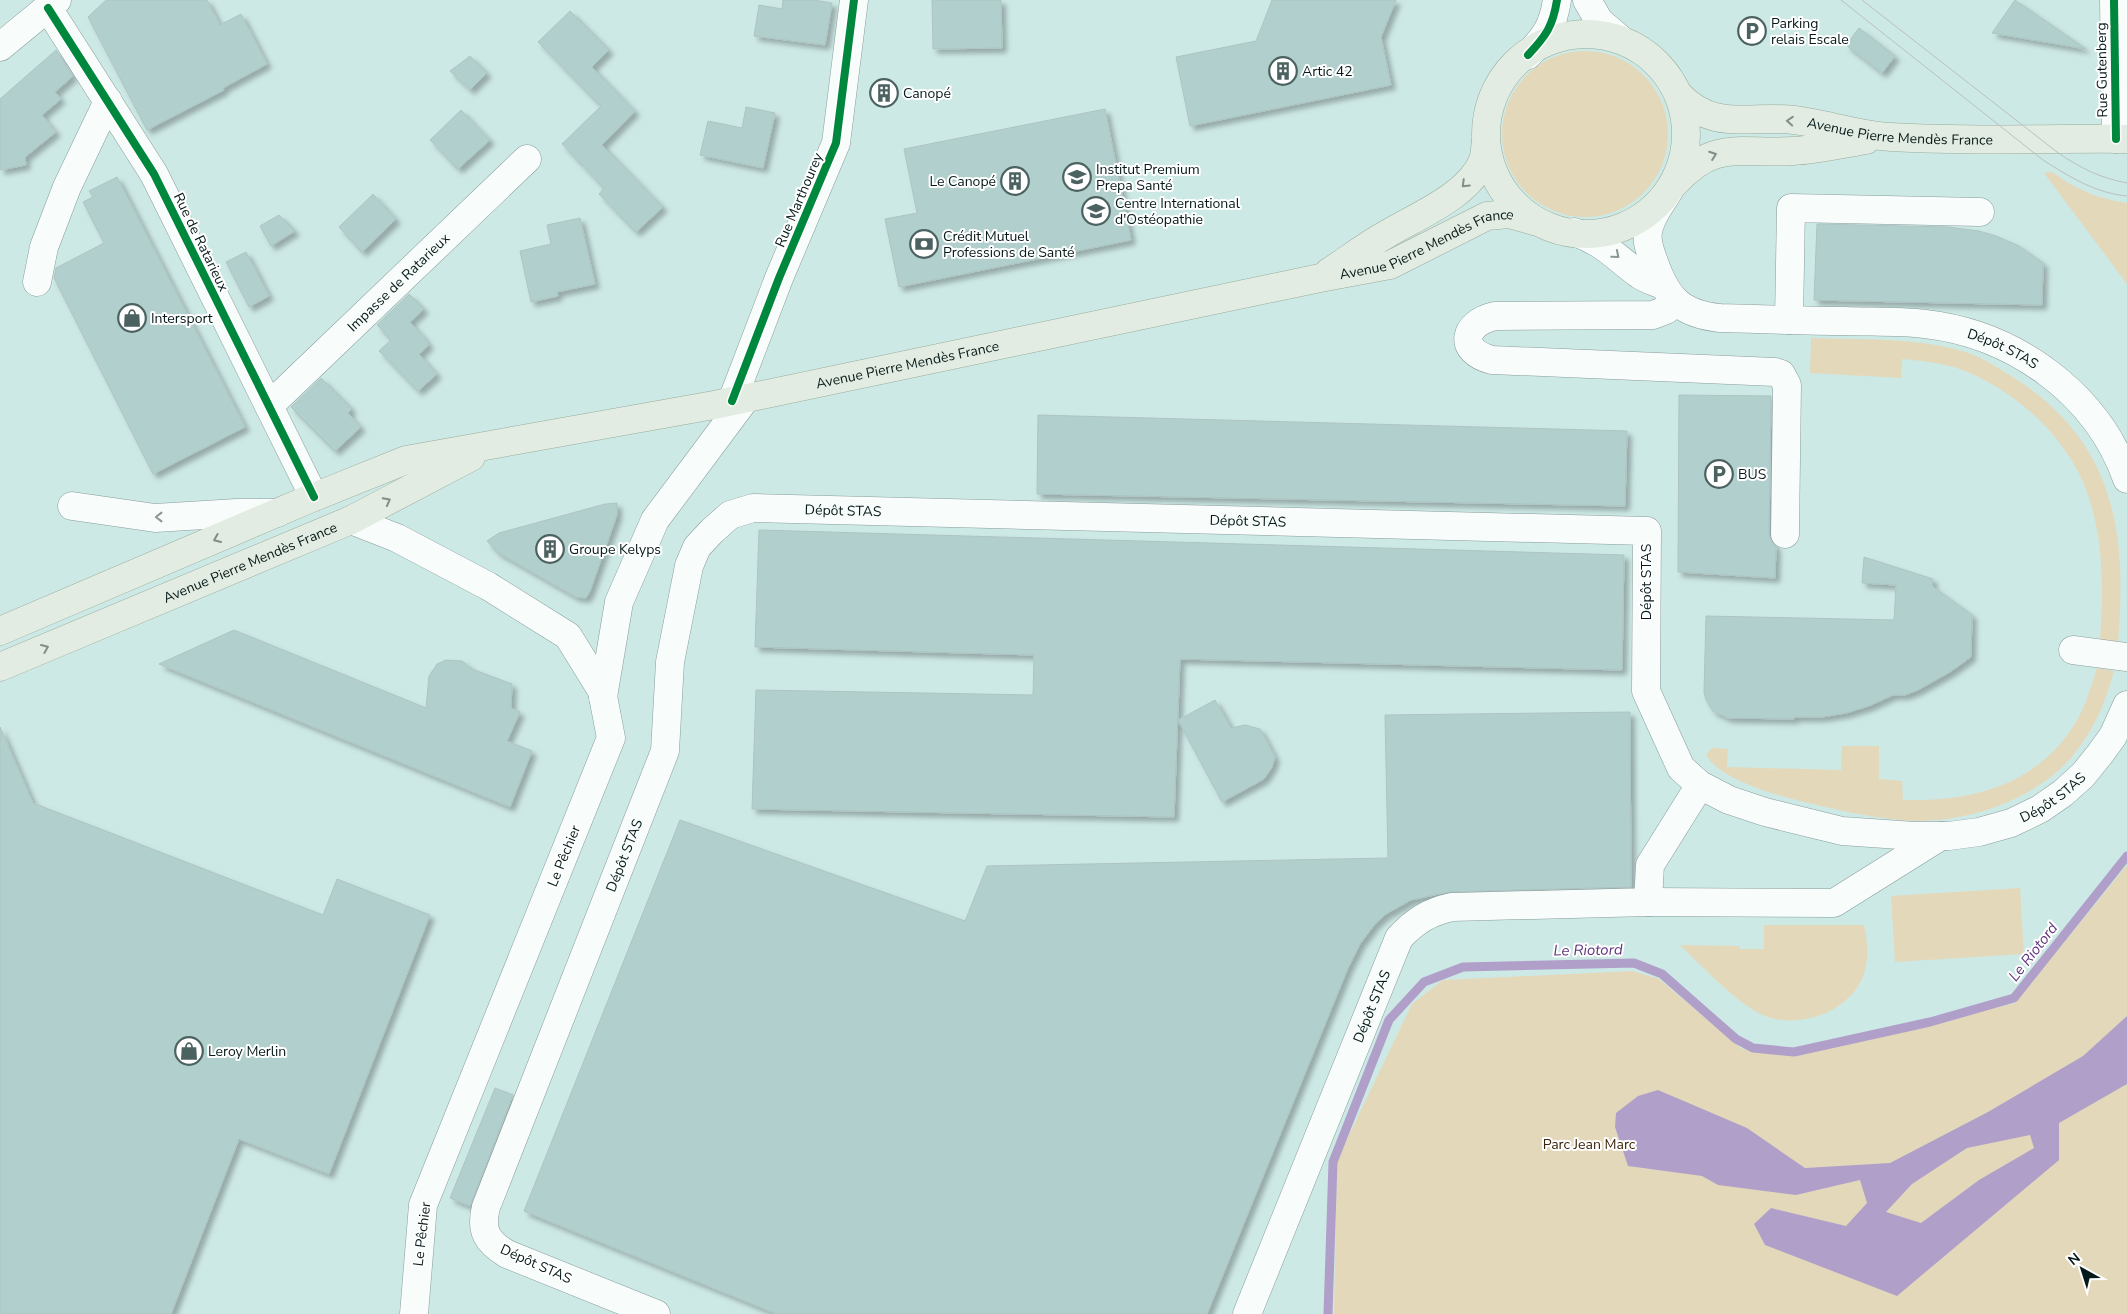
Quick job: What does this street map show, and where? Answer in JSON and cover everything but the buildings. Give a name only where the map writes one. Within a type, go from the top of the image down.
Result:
[{"type":"main road","points":[[1534,221],[1501,188],[1488,160],[1486,141],[1489,111],[1495,95],[1509,72],[1528,55],[1545,44],[1572,35],[1604,35],[1620,39],[1648,56],[1662,69],[1679,96],[1686,117],[1688,136],[1683,165],[1671,187]]},
{"type":"main road","name":"Avenue Pierre Mendès France","points":[[1679,96],[1697,111],[1718,119],[1792,120],[1890,137],[2040,140],[2121,139]]},
{"type":"main road","name":"Avenue Pierre Mendès France","points":[[0,631],[314,497],[406,460],[739,400],[1390,265],[1487,216],[1509,214],[1544,226],[1574,232],[1596,231],[1626,224],[1647,212],[1696,163],[1707,157],[1729,150],[1793,151],[1890,137]]},
{"type":"main road","name":"Avenue Pierre Mendès France","points":[[1320,278],[1385,235],[1458,191],[1479,168],[1484,158],[1486,141]]},
{"type":"main road","name":"Avenue Pierre Mendès France","points":[[0,667],[351,520],[494,444]]},
{"type":"street","name":"Rue Marthourey","points":[[603,697],[619,602],[655,520],[739,400],[779,278],[836,142],[854,0]]},
{"type":"street","points":[[1528,55],[1548,33],[1554,22],[1557,0]]},
{"type":"street","points":[[1587,0],[1599,21],[1620,39]]},
{"type":"street","name":"Rue Gutenberg","points":[[2114,0],[2121,139]]},
{"type":"street","points":[[0,47],[53,4]]},
{"type":"street","name":"Rue de Ratarieux","points":[[53,4],[108,102],[154,174],[314,497]]},
{"type":"street","points":[[37,282],[44,247],[67,187],[108,102]]},
{"type":"street","name":"Impasse de Ratarieux","points":[[269,406],[527,159]]},
{"type":"street","points":[[1671,187],[1656,210],[1648,233],[1647,243],[1669,293],[1666,310],[1653,315],[1495,316],[1482,320],[1472,327],[1468,343],[1478,356],[1492,360],[1774,372],[1781,374],[1788,385],[1785,534]]},
{"type":"street","points":[[1789,320],[1792,208],[1980,212]]},
{"type":"street","name":"Dépôt STAS","points":[[1574,232],[1591,238],[1610,250],[1641,276],[1669,293],[1691,312],[1709,317],[1925,324],[1967,332],[1992,341],[2013,351],[2053,376],[2074,394],[2088,409],[2113,448],[2127,479]]},
{"type":"street","points":[[72,506],[155,518],[238,512],[277,513]]},
{"type":"street","name":"Dépôt STAS","points":[[656,1314],[507,1254],[489,1240],[484,1231],[483,1219],[486,1207],[665,751],[670,662],[689,566],[697,547],[730,516],[753,508],[1647,531],[1646,691],[1681,768],[1700,785],[1729,800],[1810,825],[1842,831],[1880,835],[1941,836],[1979,832],[2011,823],[2040,809],[2083,776],[2113,736],[2127,705]]},
{"type":"street","name":"Le Pêchier","points":[[351,520],[397,538],[464,573],[568,636],[602,691],[611,738],[422,1205],[414,1314]]},
{"type":"street","points":[[2073,650],[2127,658]]},
{"type":"street","points":[[1648,902],[1650,865],[1700,785]]},
{"type":"street","name":"Dépôt STAS","points":[[1247,1314],[1392,952],[1399,938],[1422,917],[1436,910],[1452,908],[1648,902],[1834,903],[1941,836]]},
{"type":"green space","points":[[1585,51],[1609,55],[1624,61],[1649,82],[1658,95],[1664,110],[1668,134],[1664,158],[1658,173],[1637,198],[1624,207],[1609,213],[1585,217],[1561,213],[1546,207],[1521,186],[1512,173],[1506,158],[1502,134],[1506,110],[1512,95],[1533,70],[1546,61],[1561,55]]},
{"type":"green space","points":[[2052,172],[2087,192],[2106,199],[2127,203],[2127,284],[2044,173]]},
{"type":"green space","points":[[1811,338],[1906,341],[1962,351],[2008,374],[2053,408],[2078,436],[2096,465],[2109,497],[2116,530],[2120,566],[2118,642],[2100,640],[2102,605],[2100,552],[2095,518],[2090,501],[2082,479],[2071,459],[2042,422],[2006,393],[1986,381],[1965,371],[1942,364],[1902,359],[1901,378],[1810,373]]},
{"type":"green space","points":[[2097,668],[2114,671],[2099,714],[2075,753],[2059,770],[2040,785],[1996,807],[1972,814],[1924,821],[1888,819],[1837,810],[1748,785],[1723,772],[1706,755],[1712,748],[1728,749],[1727,767],[1841,770],[1842,746],[1879,746],[1879,779],[1902,781],[1903,800],[1954,798],[1978,793],[2023,775],[2043,761],[2060,744],[2080,716]]},
{"type":"green space","name":"Parc Jean Marc","points":[[2127,865],[2127,1314],[1334,1314],[1337,1160],[1412,1004],[1443,980],[1632,971],[1659,979],[1742,1049],[1794,1056],[2015,1003]]},
{"type":"green space","points":[[2020,888],[2024,954],[1895,962],[1891,896]]},
{"type":"green space","points":[[1764,925],[1864,925],[1867,941],[1867,959],[1859,984],[1850,996],[1838,1006],[1825,1013],[1810,1018],[1779,1020],[1765,1016],[1743,1003],[1680,945],[1740,946],[1740,949],[1764,949]]},
{"type":"shaded area","points":[[2127,1016],[2127,1084],[2059,1123],[2059,1160],[1897,1296],[1765,1245],[1754,1224],[1771,1208],[1846,1226],[1867,1203],[1860,1180],[1796,1195],[1718,1185],[1702,1176],[1628,1166],[1615,1127],[1616,1113],[1638,1096],[1658,1090],[1747,1128],[1805,1168],[1890,1163],[1988,1112],[2083,1056]],"holes":[[[2030,1135],[2034,1148],[1979,1180],[1921,1223],[1886,1212],[1912,1184],[1967,1148]]]},
{"type":"waterway","name":"Le Riotord","points":[[1328,1314],[1333,1162],[1389,1020],[1424,982],[1463,967],[1634,963],[1662,974],[1736,1039],[1753,1048],[1794,1052],[1930,1022],[2014,998],[2127,856]]},
{"type":"tram line","points":[[1841,0],[2043,160],[2093,188],[2127,196]]},
{"type":"tram line","points":[[1862,0],[2057,152],[2090,172],[2127,183]]},
{"type":"cycle path","points":[[732,401],[779,278],[836,143],[854,0]]},
{"type":"cycle path","points":[[1528,55],[1548,30],[1557,0]]},
{"type":"cycle path","points":[[2114,0],[2116,139]]},
{"type":"cycle path","points":[[48,8],[154,174],[314,497]]},
{"type":"place","name":"Parking relais Escale","points":[[1752,31]]},
{"type":"place","name":"Artic 42","points":[[1283,71]]},
{"type":"place","name":"Canopé","points":[[884,93]]},
{"type":"place","name":"Institut Premium Prepa Santé","points":[[1077,177]]},
{"type":"place","name":"Le Canopé","points":[[1015,181]]},
{"type":"place","name":"Centre International d'Ostéopathie","points":[[1096,211]]},
{"type":"place","name":"Crédit Mutuel Professions de Santé","points":[[924,244]]},
{"type":"place","name":"Intersport","points":[[132,318]]},
{"type":"place","name":"BUS","points":[[1719,474]]},
{"type":"place","name":"Groupe Kelyps","points":[[550,549]]},
{"type":"place","name":"Leroy Merlin","points":[[189,1051]]}]
